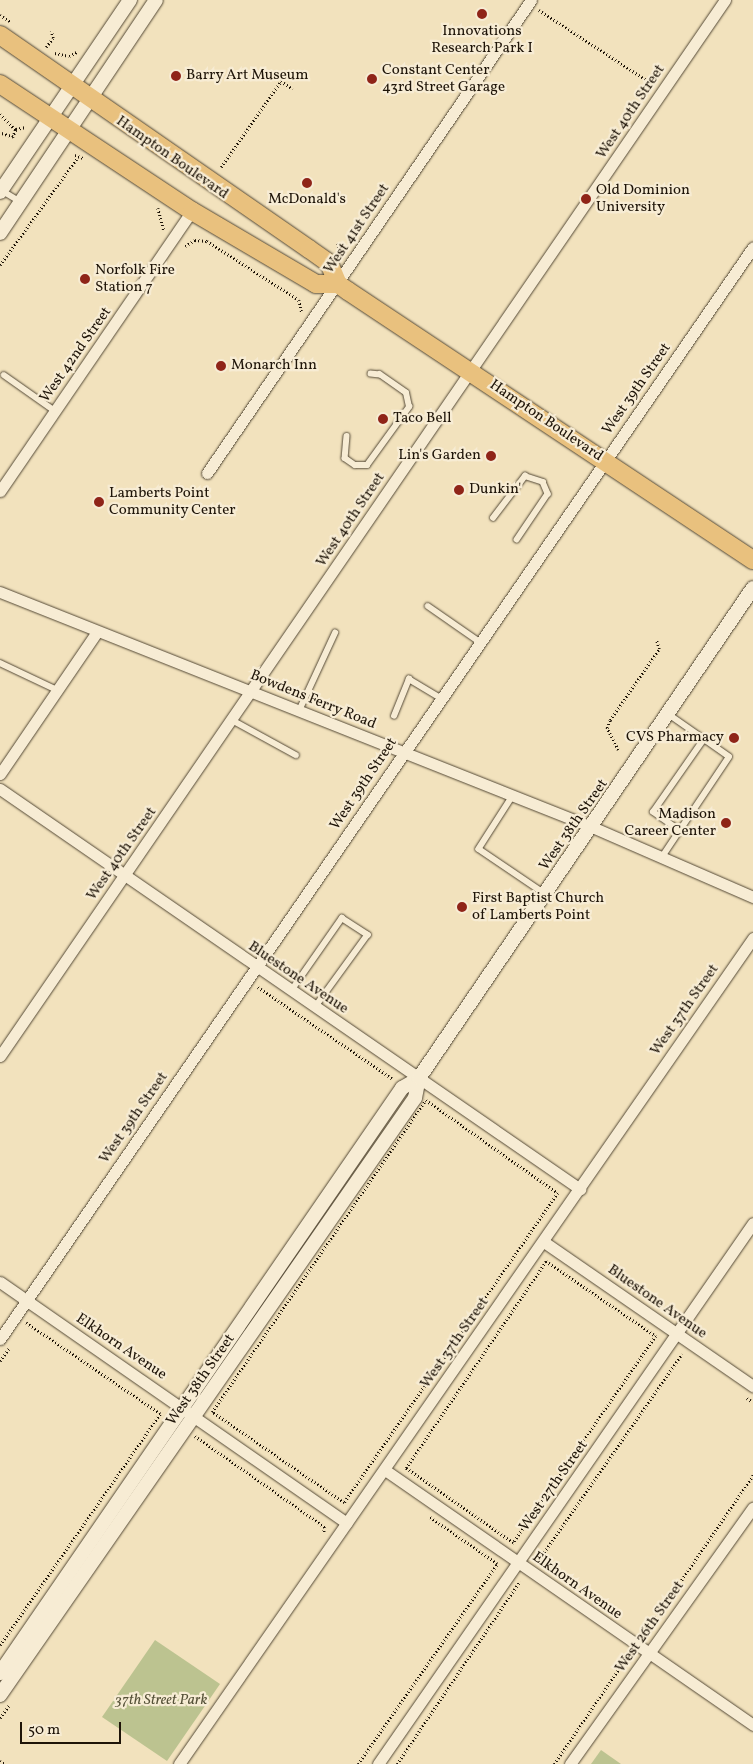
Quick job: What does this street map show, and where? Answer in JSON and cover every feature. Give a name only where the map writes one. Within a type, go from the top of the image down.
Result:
[{"type":"main road","name":"Hampton Boulevard","points":[[0,35],[89,99],[309,248],[329,263],[338,284]]},
{"type":"main road","name":"Hampton Boulevard","points":[[0,84],[192,211],[316,284],[338,284],[753,560]]},
{"type":"street","points":[[1,191],[70,84],[130,0]]},
{"type":"street","points":[[0,233],[22,203],[156,0]]},
{"type":"street","name":"West 40th Street","points":[[0,1056],[472,372],[725,0]]},
{"type":"street","name":"West 41st Street","points":[[207,473],[530,2]]},
{"type":"street","name":"West 42nd Street","points":[[0,491],[192,211]]},
{"type":"street","name":"West 39th Street","points":[[0,1339],[753,247]]},
{"type":"street","name":"West 38th Street","points":[[0,1695],[415,1098],[419,1078],[669,715],[753,588]]},
{"type":"street","name":"Bowdens Ferry Road","points":[[0,592],[592,827],[753,897]]},
{"type":"street","points":[[0,774],[97,632]]},
{"type":"street","name":"Bluestone Avenue","points":[[0,789],[126,875],[256,968],[580,1189]]},
{"type":"street","name":"West 37th Street","points":[[180,1764],[544,1242],[753,938]]},
{"type":"street","name":"West 38th Street","points":[[0,1673],[402,1088],[419,1078]]},
{"type":"street","name":"West 27th Street","points":[[378,1764],[753,1223]]},
{"type":"street","name":"Bluestone Avenue","points":[[544,1242],[753,1386]]},
{"type":"street","name":"Elkhorn Avenue","points":[[0,1282],[347,1523]]},
{"type":"street","name":"Elkhorn Avenue","points":[[385,1470],[753,1725]]},
{"type":"street","name":"West 26th Street","points":[[570,1764],[753,1507]]},
{"type":"lane","points":[[1,191],[22,203]]},
{"type":"lane","points":[[347,436],[345,458],[355,465],[367,465],[409,407],[406,392],[380,375],[371,374]]},
{"type":"lane","points":[[4,375],[55,411]]},
{"type":"lane","points":[[493,518],[525,476],[543,482],[548,494],[516,540]]},
{"type":"lane","points":[[428,606],[480,642]]},
{"type":"lane","points":[[299,711],[335,633]]},
{"type":"lane","points":[[0,662],[57,690]]},
{"type":"lane","points":[[394,716],[409,679],[442,698]]},
{"type":"lane","points":[[662,857],[677,829],[729,757],[669,715]]},
{"type":"lane","points":[[232,720],[296,754]]},
{"type":"lane","points":[[677,829],[653,812],[704,739]]},
{"type":"lane","points":[[513,796],[479,849],[545,894]]},
{"type":"lane","points":[[291,991],[342,918],[368,935],[315,1008]]},
{"type":"path","points":[[530,2],[663,91]]},
{"type":"path","points":[[0,15],[16,25]]},
{"type":"path","points":[[46,47],[51,31]]},
{"type":"path","points":[[39,41],[46,47],[69,56],[70,62]]},
{"type":"path","points":[[221,167],[281,81],[292,89]]},
{"type":"path","points":[[0,114],[16,129]]},
{"type":"path","points":[[16,129],[26,127]]},
{"type":"path","points":[[0,133],[13,137],[16,129]]},
{"type":"path","points":[[0,265],[77,156],[93,163]]},
{"type":"path","points":[[156,206],[163,213],[164,229],[159,237]]},
{"type":"path","points":[[181,250],[195,240],[207,242],[304,303],[297,320]]},
{"type":"path","points":[[338,243],[339,248]]},
{"type":"path","points":[[618,750],[608,728],[610,720],[659,649],[656,639]]},
{"type":"path","points":[[258,987],[393,1079],[387,1087]]},
{"type":"path","points":[[426,1100],[558,1193],[344,1503],[212,1412],[426,1100]]},
{"type":"path","points":[[546,1261],[656,1336],[513,1543],[406,1468],[546,1261]]},
{"type":"path","points":[[0,1645],[160,1414],[27,1322],[22,1330]]},
{"type":"path","points":[[0,1362],[11,1346]]},
{"type":"path","points":[[545,1567],[537,1561],[552,1539],[680,1352],[688,1358]]},
{"type":"path","points":[[739,1392],[753,1402]]},
{"type":"path","points":[[189,1443],[194,1436],[326,1527]]},
{"type":"path","points":[[636,1629],[644,1635],[753,1475]]},
{"type":"path","points":[[358,1764],[497,1564],[426,1515]]},
{"type":"path","points":[[397,1764],[521,1584],[520,1579],[526,1583]]},
{"type":"path","points":[[554,1764],[630,1654],[622,1649]]},
{"type":"path","points":[[0,1761],[5,1764]]},
{"type":"green space","name":"37th Street Park","points":[[155,1640],[220,1684],[167,1761],[102,1717]]},
{"type":"green space","points":[[601,1750],[621,1764],[591,1764]]},
{"type":"place","name":"Innovations Research Park I","points":[[482,14]]},
{"type":"place","name":"Barry Art Museum","points":[[176,76]]},
{"type":"place","name":"Constant Center 43rd Street Garage","points":[[372,79]]},
{"type":"place","name":"McDonald's","points":[[307,183]]},
{"type":"place","name":"Old Dominion University","points":[[586,199]]},
{"type":"place","name":"Norfolk Fire Station 7","points":[[85,279]]},
{"type":"place","name":"Monarch Inn","points":[[221,366]]},
{"type":"place","name":"Taco Bell","points":[[383,419]]},
{"type":"place","name":"Lin's Garden","points":[[491,456]]},
{"type":"place","name":"Dunkin'","points":[[459,490]]},
{"type":"place","name":"Lamberts Point Community Center","points":[[99,502]]},
{"type":"place","name":"CVS Pharmacy","points":[[734,738]]},
{"type":"place","name":"Madison Career Center","points":[[726,823]]},
{"type":"place","name":"First Baptist Church of Lamberts Point","points":[[462,907]]}]
